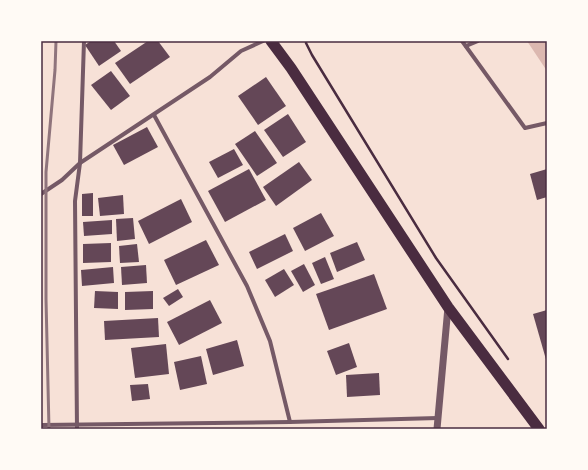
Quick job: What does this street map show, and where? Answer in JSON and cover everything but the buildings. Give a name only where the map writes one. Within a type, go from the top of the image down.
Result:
[{"type":"highway","points":[[272,41],[448,307],[539,429]]},
{"type":"street","points":[[77,427],[76,201],[80,163],[84,41]]},
{"type":"street","points":[[41,194],[62,180],[80,163],[210,78],[241,51],[263,41]]},
{"type":"street","points":[[462,41],[525,128],[547,123]]},
{"type":"street","points":[[466,46],[478,41]]},
{"type":"street","points":[[154,115],[247,286],[270,341],[290,422]]},
{"type":"street","points":[[438,429],[448,307]]},
{"type":"street","points":[[41,425],[77,427],[438,418]]},
{"type":"path","points":[[306,41],[312,55],[436,258],[510,361]]},
{"type":"shaded area","points":[[527,41],[547,41],[547,71]]},
{"type":"railway","points":[[49,429],[46,299],[46,172],[55,70],[56,41]]}]
